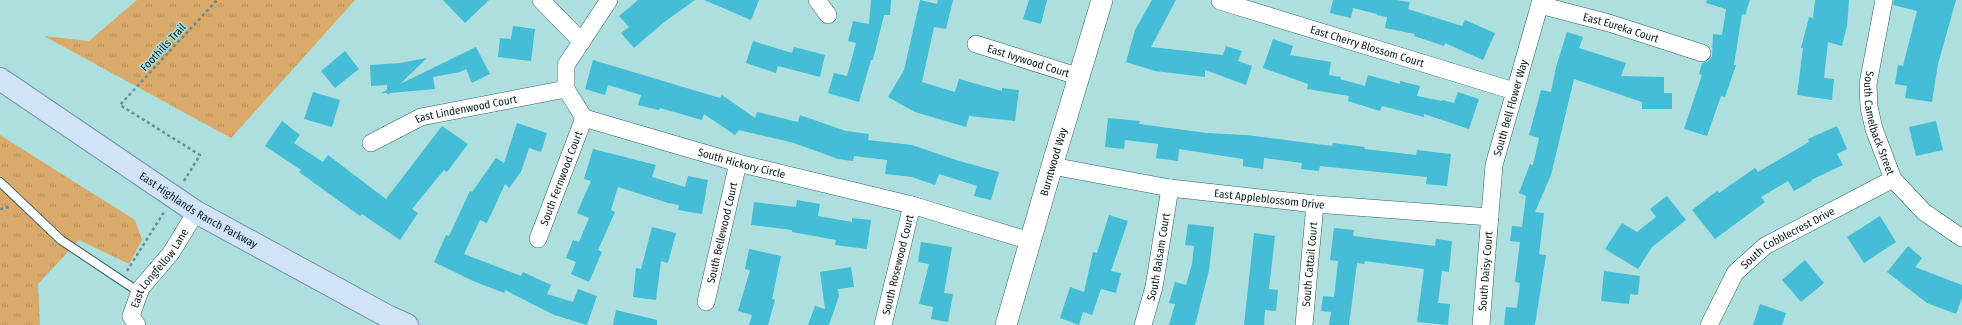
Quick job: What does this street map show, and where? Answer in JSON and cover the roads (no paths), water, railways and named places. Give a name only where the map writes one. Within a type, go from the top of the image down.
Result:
[{"type":"main road","name":"East Highlands Ranch Parkway","points":[[0,79],[196,212],[387,316],[407,325]]},
{"type":"street","points":[[541,0],[582,42]]},
{"type":"street","points":[[584,118],[566,89],[566,65],[609,0]]},
{"type":"street","points":[[817,0],[828,15]]},
{"type":"street","name":"Burntwood Way","points":[[1006,325],[1102,0]]},
{"type":"street","name":"South Camelback Street","points":[[1884,0],[1868,84],[1869,107],[1874,129],[1893,178],[1924,212],[1962,238]]},
{"type":"street","name":"East Cherry Blossom Court","points":[[1220,1],[1514,91]]},
{"type":"street","name":"South Bell Flower Way","points":[[1490,217],[1494,165],[1514,91],[1541,3]]},
{"type":"street","name":"East Eureka Court","points":[[1541,3],[1702,53]]},
{"type":"street","name":"East Ivywood Court","points":[[976,44],[1080,77]]},
{"type":"street","name":"East Lindenwood Court","points":[[371,143],[421,117],[566,89]]},
{"type":"street","name":"South Hickory Circle","points":[[584,118],[738,163],[912,205],[1030,241]]},
{"type":"street","name":"South Fernwood Court","points":[[538,239],[584,118]]},
{"type":"street","name":"South Bellewood Court","points":[[706,302],[738,163]]},
{"type":"street","name":"East Appleblossom Drive","points":[[1052,166],[1170,188],[1315,204],[1490,217]]},
{"type":"street","name":"South Cobblecrest Drive","points":[[1709,325],[1736,273],[1765,246],[1893,178]]},
{"type":"street","name":"South Balsam Court","points":[[1143,325],[1154,287],[1170,188]]},
{"type":"street","name":"South Cattail Court","points":[[1304,325],[1315,204]]},
{"type":"street","name":"South Rosewood Court","points":[[883,325],[912,205]]},
{"type":"street","name":"East Longfellow Lane","points":[[137,325],[131,316],[139,292],[171,253],[196,212]]},
{"type":"street","name":"South Daisy Court","points":[[1481,325],[1490,217]]},
{"type":"lane","points":[[0,182],[61,240],[139,292]]}]
